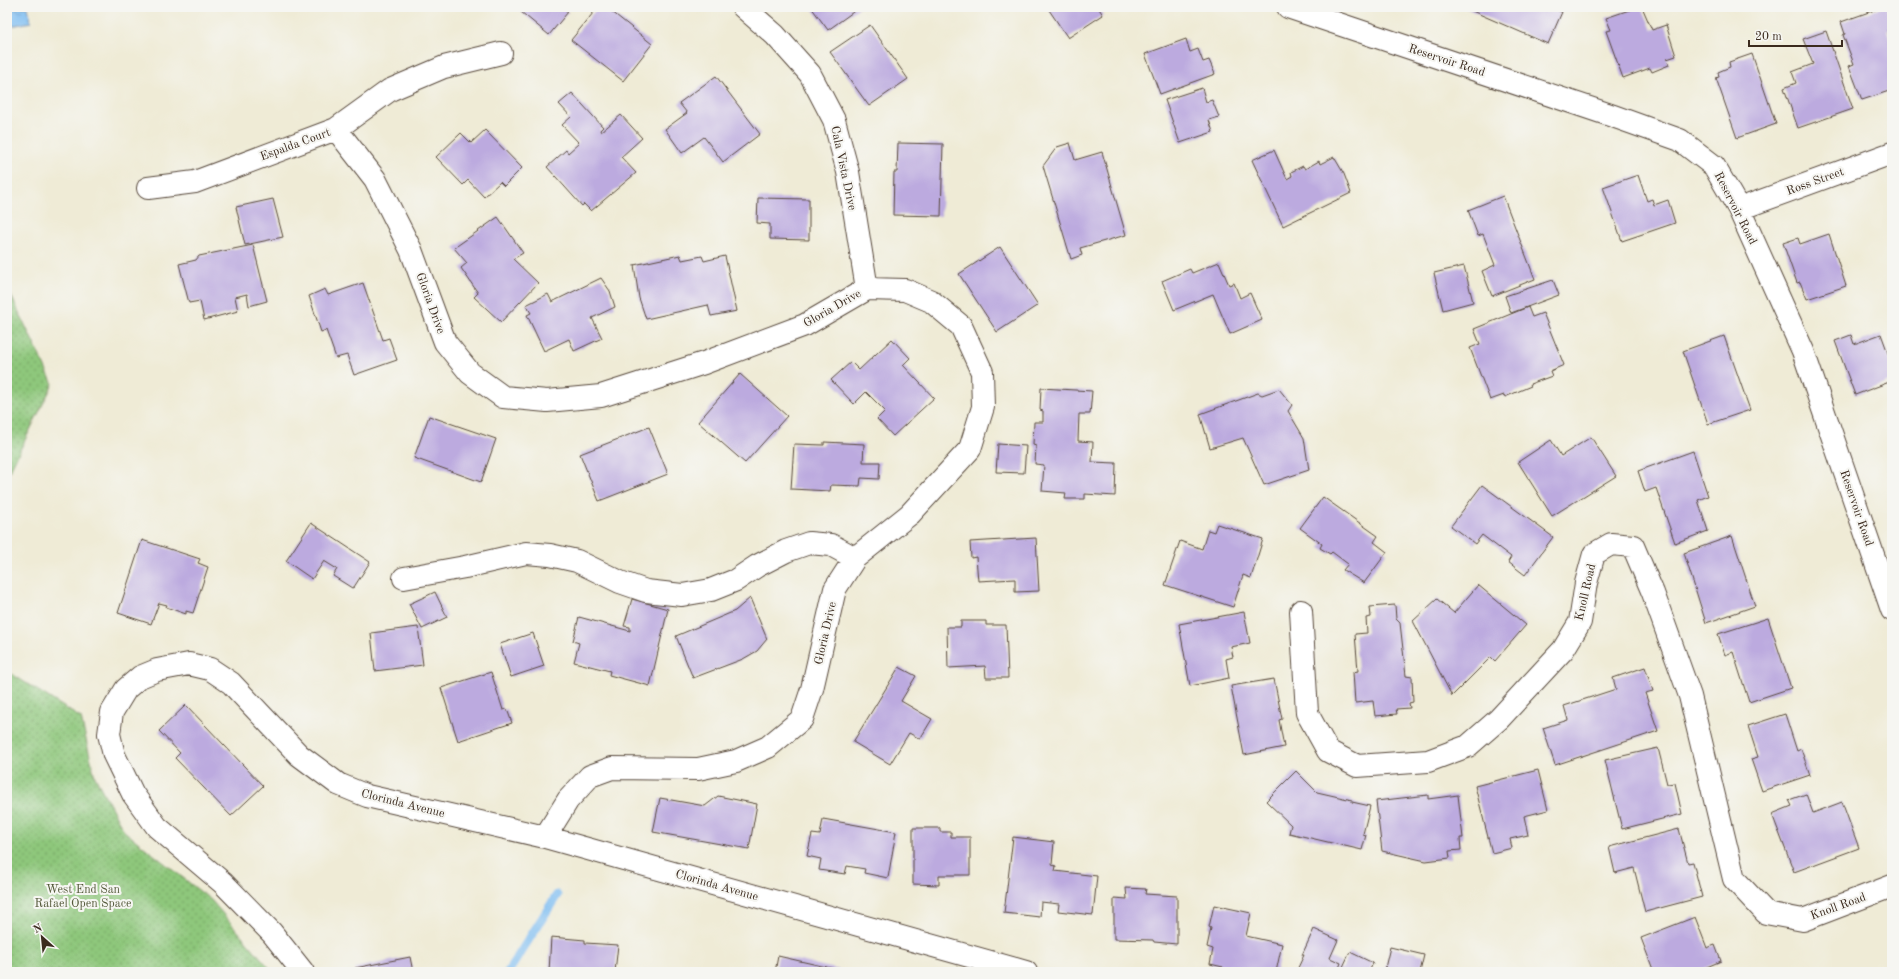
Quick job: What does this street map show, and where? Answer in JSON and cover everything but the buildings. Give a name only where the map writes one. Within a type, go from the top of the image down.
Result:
[{"type":"street","name":"Cala Vista Drive","points":[[743,7],[775,36],[810,74],[834,120],[848,172],[866,289]]},
{"type":"street","name":"Reservoir Road","points":[[1288,7],[1613,116],[1680,140],[1714,166],[1739,209],[1803,351],[1892,610]]},
{"type":"street","name":"Espalda Court","points":[[148,188],[195,182],[336,129],[390,90],[444,67],[501,53]]},
{"type":"street","name":"Gloria Drive","points":[[336,129],[375,179],[411,250],[445,342],[470,373],[504,397],[547,401],[601,396],[704,363],[805,325],[866,289],[905,290],[931,301],[961,326],[982,372],[983,407],[970,449],[910,514],[855,558],[835,589],[812,689],[802,719],[768,747],[736,760],[698,769],[612,768],[590,776],[568,800],[546,837]]},
{"type":"street","name":"Ross Street","points":[[1739,209],[1892,153]]},
{"type":"street","points":[[404,578],[465,567],[526,553],[550,555],[577,561],[620,582],[646,590],[682,595],[711,590],[736,580],[757,566],[786,551],[809,543],[831,545],[855,558]]},
{"type":"street","name":"Knoll Road","points":[[1301,611],[1307,713],[1328,751],[1357,766],[1428,761],[1468,746],[1498,719],[1563,650],[1580,622],[1586,583],[1594,554],[1611,544],[1633,546],[1653,593],[1690,696],[1734,879],[1766,913],[1803,920],[1892,886]]},
{"type":"street","name":"Clorinda Avenue","points":[[302,972],[272,933],[223,883],[157,828],[133,794],[114,755],[109,734],[112,712],[126,689],[140,678],[157,670],[189,664],[210,669],[231,683],[299,755],[338,784],[367,796],[546,837],[1026,972]]},
{"type":"green space","points":[[7,287],[53,384],[7,476]]},
{"type":"green space","name":"West End San Rafael Open Space","points":[[7,671],[81,718],[95,777],[124,831],[211,900],[273,972],[7,972]]},
{"type":"water","points":[[28,7],[31,22],[7,27],[7,10]]},
{"type":"waterway","points":[[508,972],[557,895]]}]
